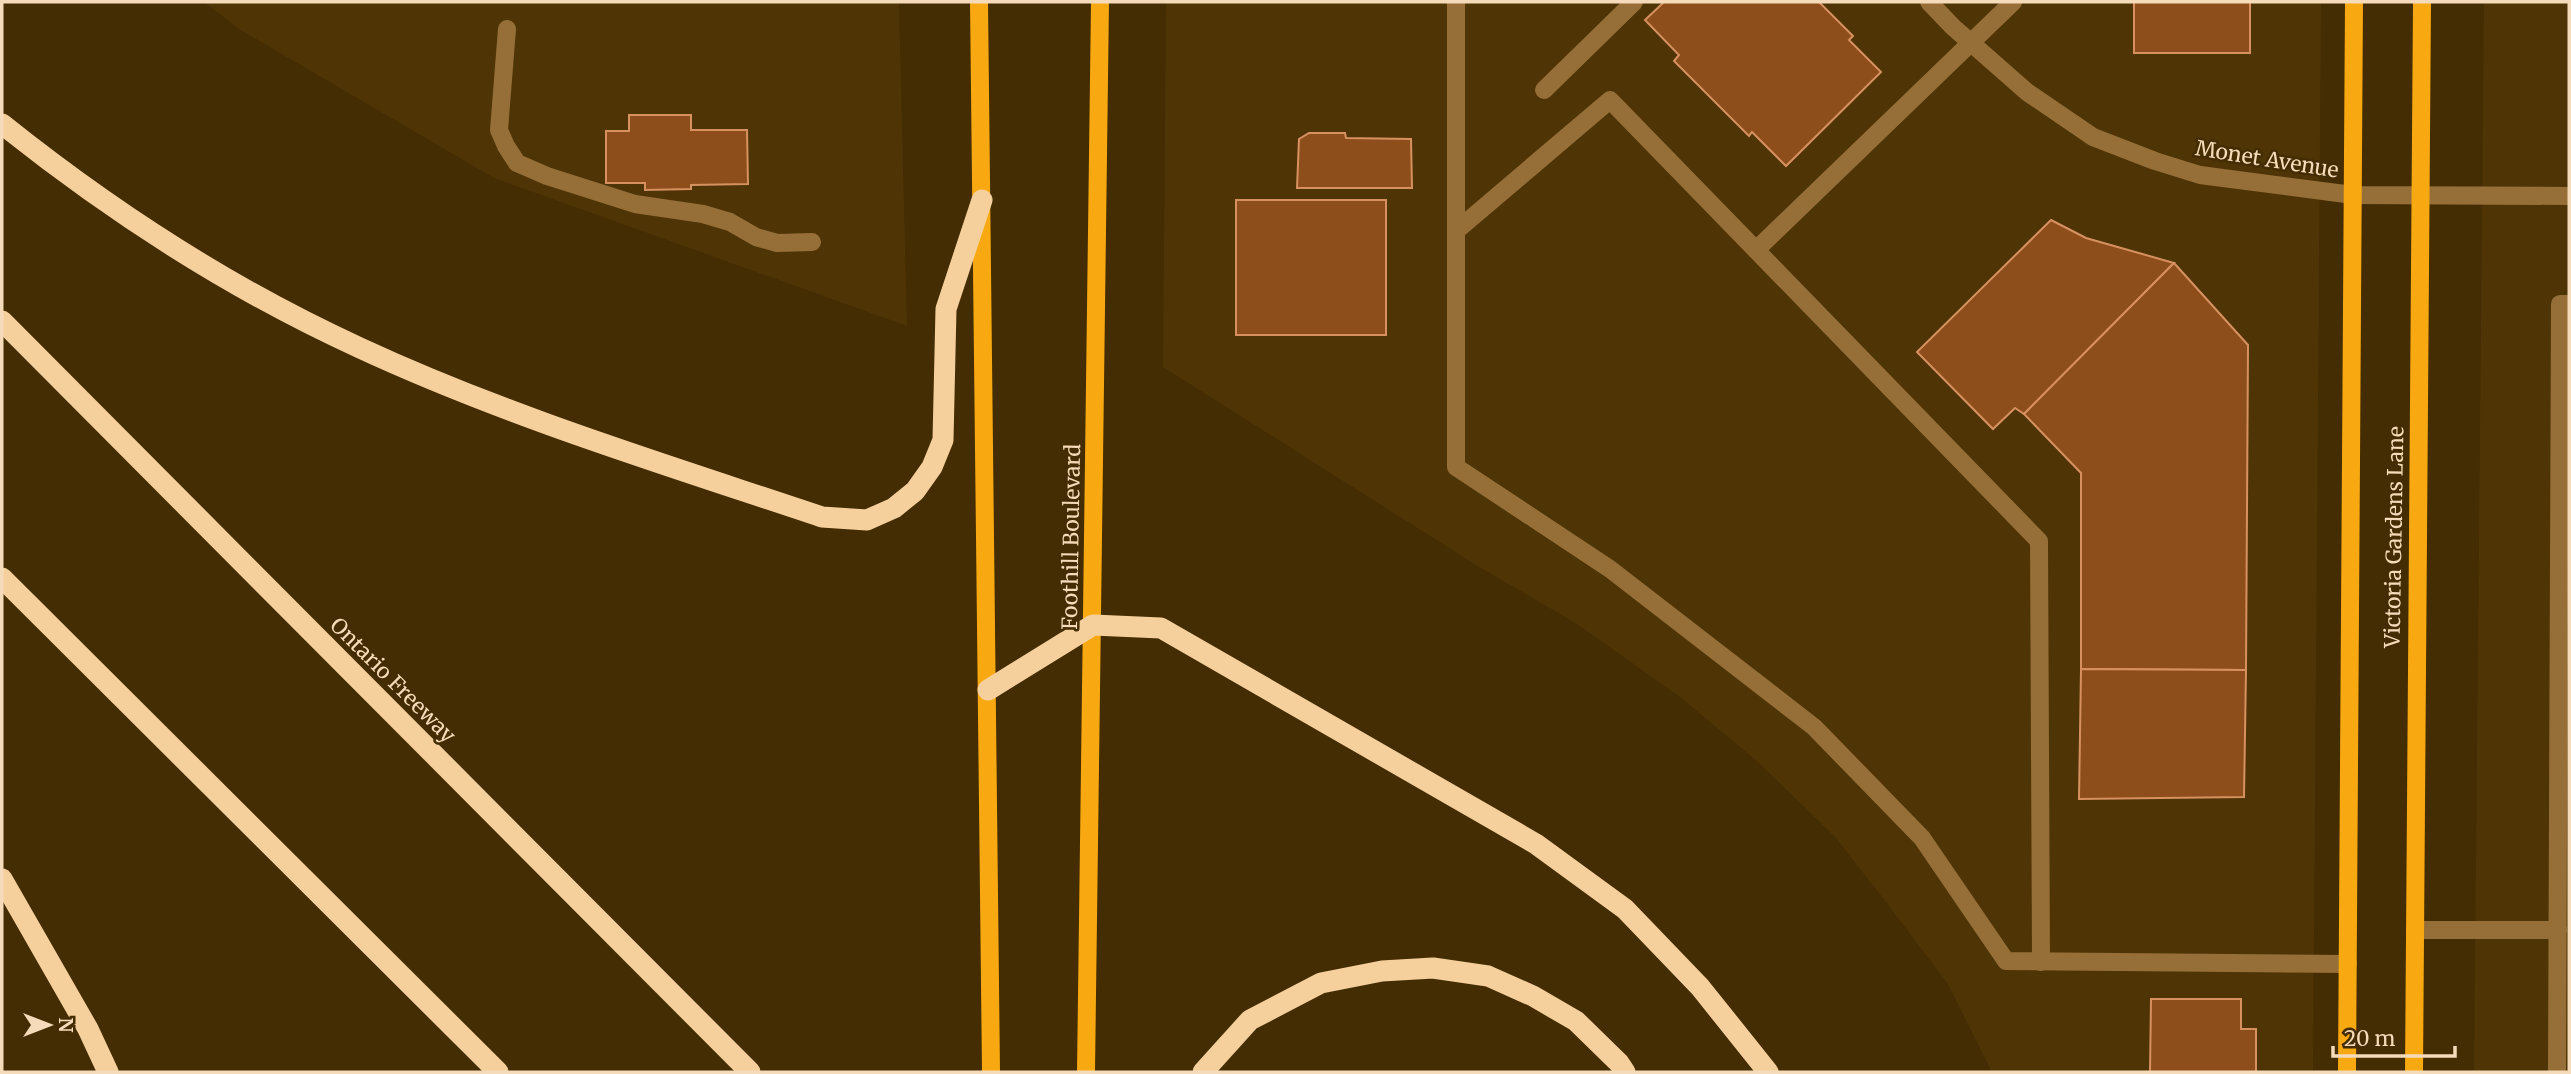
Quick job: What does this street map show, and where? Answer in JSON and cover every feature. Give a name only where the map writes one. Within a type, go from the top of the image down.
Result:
[{"type":"highway","points":[[2,124],[95,195],[188,257],[360,349],[521,415],[822,517],[846,520],[867,520],[894,508],[915,491],[932,467],[943,440],[946,309],[982,200]]},
{"type":"highway","name":"Ontario Freeway","points":[[2,321],[750,1072]]},
{"type":"highway","points":[[2,578],[498,1072]]},
{"type":"highway","points":[[988,690],[1093,625],[1161,628],[1536,844],[1625,909],[1700,987],[1768,1072]]},
{"type":"highway","points":[[2,879],[88,1029],[108,1072]]},
{"type":"highway","points":[[1203,1072],[1250,1020],[1321,983],[1382,971],[1433,968],[1488,976],[1533,996],[1576,1021],[1625,1072]]},
{"type":"main road","points":[[979,2],[991,1072]]},
{"type":"main road","name":"Foothill Boulevard","points":[[1086,1072],[1100,2]]},
{"type":"main road","name":"Victoria Gardens Lane","points":[[2347,1072],[2354,2]]},
{"type":"main road","name":"Victoria Gardens Lane","points":[[2414,1072],[2422,2]]},
{"type":"street","points":[[1456,2],[1456,467],[1610,569],[1814,727],[1922,838],[2006,961],[2348,964]]},
{"type":"street","points":[[1544,90],[1634,2]]},
{"type":"street","name":"Monet Avenue","points":[[1929,2],[1953,27],[2028,92],[2093,137],[2200,175],[2353,195],[2569,195]]},
{"type":"street","points":[[1756,250],[2013,2]]},
{"type":"street","points":[[507,29],[499,130],[517,163],[547,176],[635,204],[703,214],[730,222],[756,237],[777,243],[812,242]]},
{"type":"street","points":[[1457,231],[1610,100],[2039,541],[2041,962]]},
{"type":"street","points":[[2557,1072],[2560,304],[2569,304]]},
{"type":"street","points":[[2415,930],[2558,930]]},
{"type":"shaded area","points":[[204,2],[899,2],[907,326],[494,178],[239,29]]},
{"type":"shaded area","points":[[1166,2],[2321,2],[2313,1072],[1992,1072],[1948,984],[1836,838],[1758,762],[1680,697],[1577,624],[1476,565],[1163,367]]},
{"type":"shaded area","points":[[2484,2],[2569,2],[2569,1072],[2474,1072]]},
{"type":"building","points":[[1664,2],[1819,2],[1853,36],[1849,40],[1881,72],[1786,166],[1752,132],[1749,136],[1674,61],[1679,55],[1645,20]]},
{"type":"building","points":[[2134,2],[2250,2],[2250,53],[2134,53]]},
{"type":"building","points":[[629,115],[691,115],[691,130],[747,130],[748,184],[691,185],[691,189],[645,190],[645,183],[606,183],[606,131],[629,131]]},
{"type":"building","points":[[1309,133],[1345,133],[1346,138],[1411,139],[1412,188],[1297,188],[1299,139]]},
{"type":"building","points":[[1236,200],[1386,200],[1386,335],[1236,335]]},
{"type":"building","points":[[2051,220],[2086,238],[2174,263],[2024,414],[2015,408],[1993,429],[1917,352]]},
{"type":"building","points":[[2174,263],[2248,345],[2246,670],[2081,669],[2081,473],[2024,414]]},
{"type":"building","points":[[2081,669],[2246,670],[2244,797],[2079,799]]},
{"type":"building","points":[[2151,999],[2241,999],[2241,1029],[2256,1029],[2256,1072],[2150,1072]]}]
